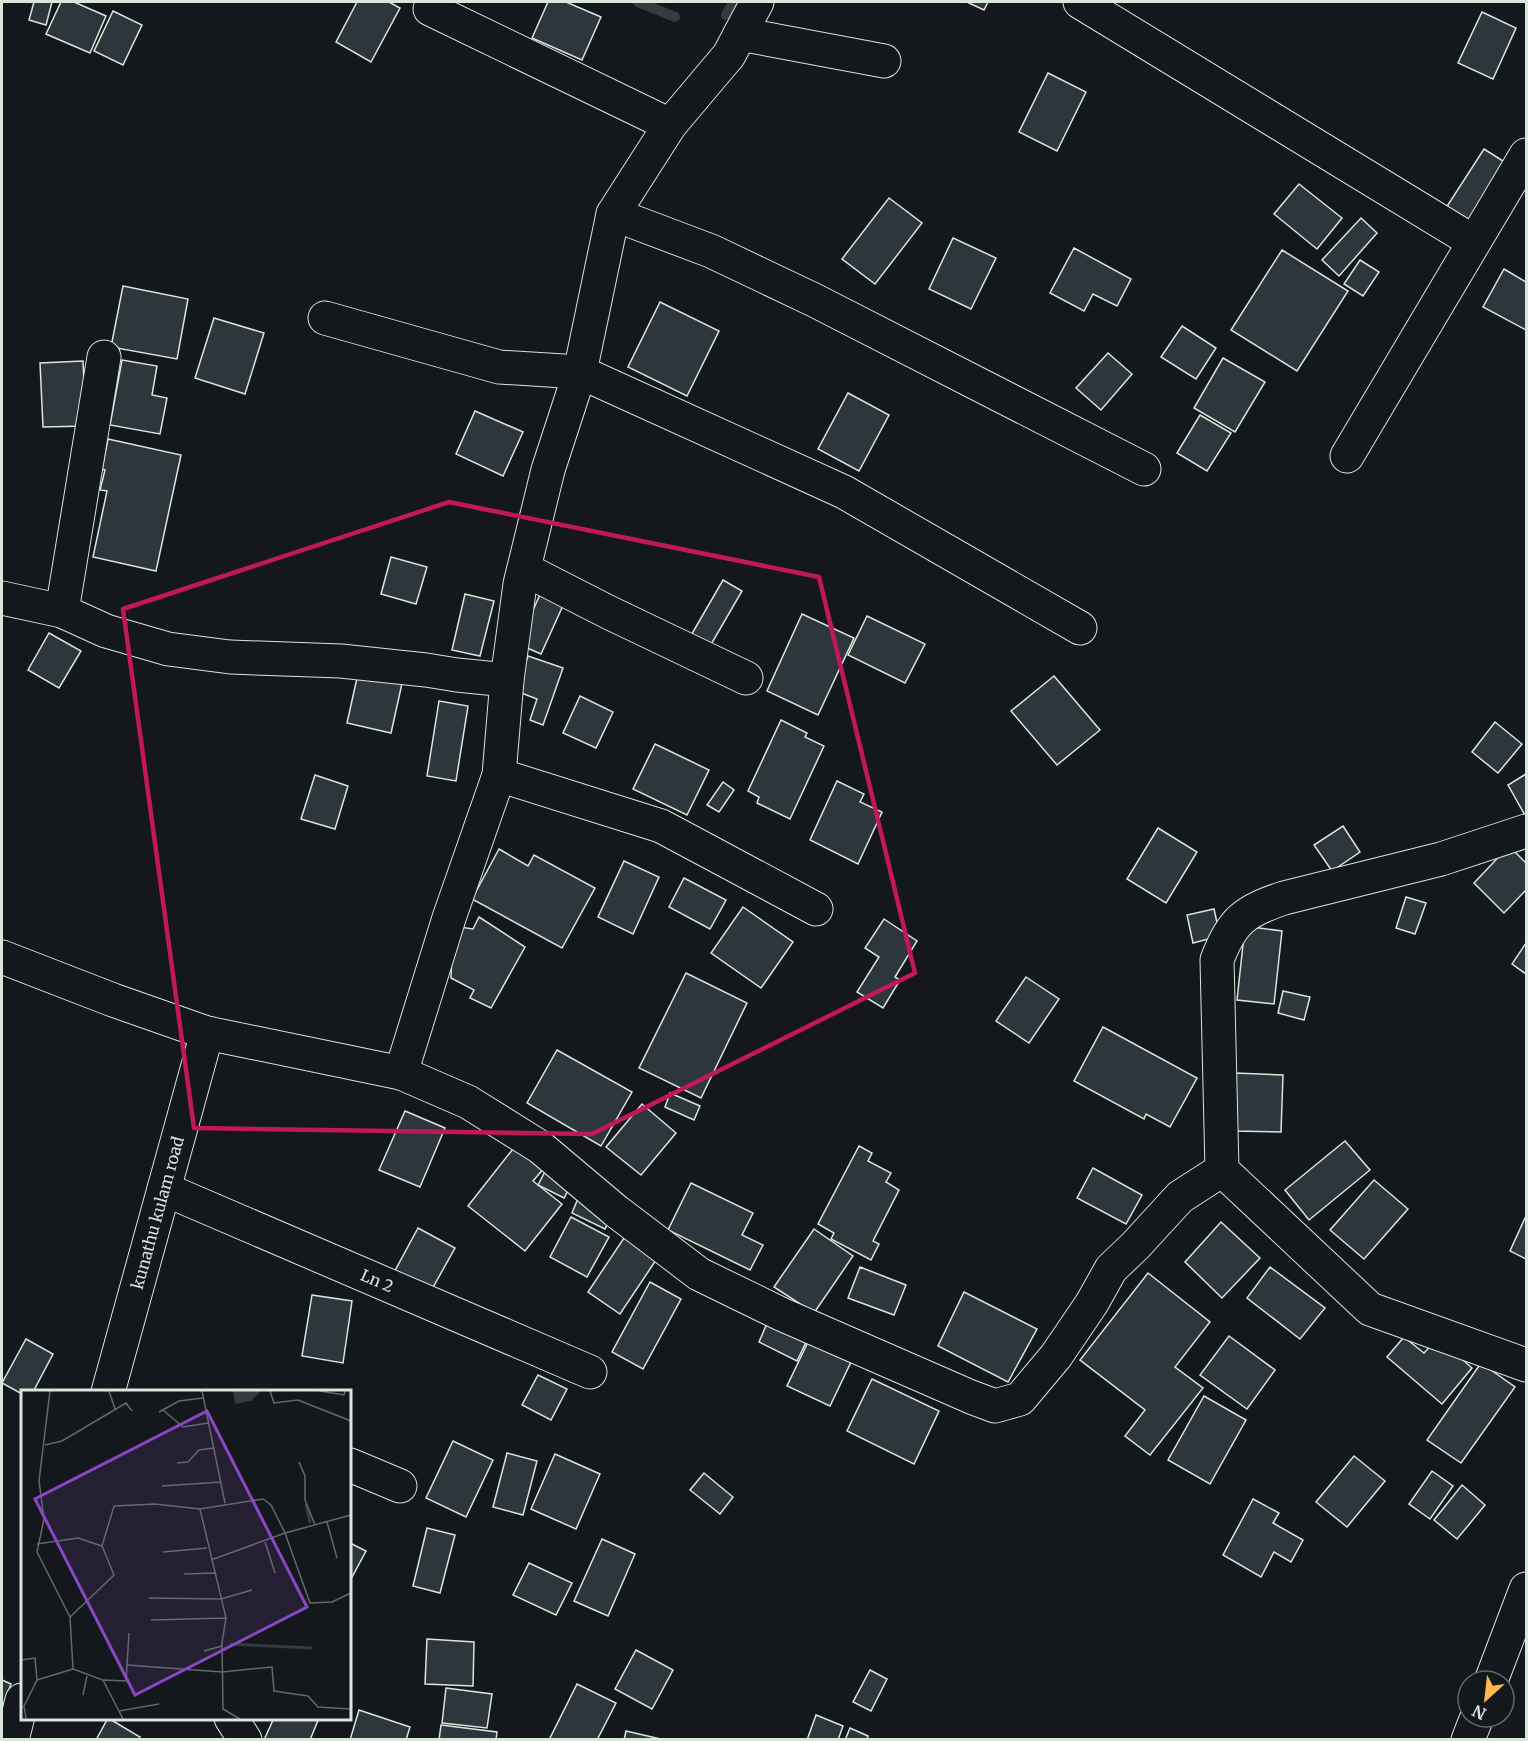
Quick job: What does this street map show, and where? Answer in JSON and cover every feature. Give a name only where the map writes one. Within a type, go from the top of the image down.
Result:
[{"type":"street","points":[[401,1073],[449,918],[499,775],[507,680],[520,584],[548,470],[580,372],[613,214],[670,125],[729,55],[757,2]]},
{"type":"street","points":[[1080,2],[1474,242]]},
{"type":"street","points":[[430,9],[670,125]]},
{"type":"street","points":[[740,34],[884,61]]},
{"type":"street","points":[[1347,456],[1527,155]]},
{"type":"street","points":[[613,214],[711,251],[804,295],[1144,469]]},
{"type":"street","points":[[325,318],[499,367],[580,372],[844,492],[1080,628]]},
{"type":"street","points":[[62,611],[104,357]]},
{"type":"street","points":[[524,569],[746,678]]},
{"type":"street","points":[[2,598],[62,611],[106,631],[168,649],[231,657],[341,661],[507,680]]},
{"type":"street","points":[[499,775],[660,826],[816,909]]},
{"type":"street","points":[[1527,831],[1441,860],[1284,898],[1260,906],[1243,916],[1224,943],[1217,960],[1222,1170],[1370,1309],[1527,1365]]},
{"type":"street","points":[[2,957],[207,1033],[401,1073],[468,1102],[540,1146],[616,1210],[699,1274],[781,1314],[995,1406],[1020,1399],[1056,1356],[1092,1303],[1111,1269],[1180,1197],[1222,1170]]},
{"type":"street","name":"kunathu kulam road","points":[[109,1390],[207,1033]]},
{"type":"street","name":"Ln 2","points":[[164,1189],[590,1372]]},
{"type":"street","points":[[351,1465],[400,1486]]},
{"type":"street","points":[[1496,1669],[1527,1589]]},
{"type":"street","points":[[12,1740],[21,1704]]},
{"type":"street","points":[[232,1720],[245,1740]]},
{"type":"highlighted area","points":[[449,502],[819,577],[915,973],[592,1134],[194,1128],[123,609]]},
{"type":"building","points":[[34,2],[52,2],[46,25],[29,20]]},
{"type":"building","points":[[61,2],[74,2],[106,16],[90,53],[46,34]]},
{"type":"building","points":[[357,2],[389,2],[400,8],[371,62],[336,42]]},
{"type":"building","points":[[548,2],[566,2],[601,17],[582,60],[532,38]]},
{"type":"building","points":[[967,2],[988,2],[984,10]]},
{"type":"building","points":[[113,11],[142,25],[123,65],[94,51]]},
{"type":"building","points":[[1482,12],[1516,28],[1493,79],[1458,63]]},
{"type":"building","points":[[1048,73],[1086,92],[1057,151],[1019,132]]},
{"type":"building","points":[[1484,149],[1522,173],[1481,236],[1444,211]]},
{"type":"building","points":[[1299,184],[1342,218],[1317,249],[1274,214]]},
{"type":"building","points":[[889,198],[922,223],[875,284],[842,259]]},
{"type":"building","points":[[1361,218],[1377,233],[1339,276],[1322,260]]},
{"type":"building","points":[[953,238],[996,258],[971,309],[929,289]]},
{"type":"building","points":[[1074,248],[1131,279],[1117,306],[1093,294],[1084,311],[1050,293]]},
{"type":"building","points":[[1282,250],[1348,291],[1297,371],[1231,330]]},
{"type":"building","points":[[1360,260],[1379,272],[1363,296],[1344,284]]},
{"type":"building","points":[[1504,269],[1526,282],[1526,330],[1483,307]]},
{"type":"building","points":[[123,286],[188,299],[177,359],[111,347]]},
{"type":"building","points":[[660,302],[719,331],[687,396],[628,367]]},
{"type":"building","points":[[214,318],[264,333],[245,394],[195,378]]},
{"type":"building","points":[[1182,326],[1216,348],[1196,379],[1161,357]]},
{"type":"building","points":[[1108,353],[1132,374],[1101,410],[1076,388]]},
{"type":"building","points":[[1223,358],[1265,382],[1235,432],[1194,408]]},
{"type":"building","points":[[122,360],[157,366],[152,395],[167,398],[160,434],[110,425]]},
{"type":"building","points":[[83,361],[86,426],[43,427],[40,363]]},
{"type":"building","points":[[848,393],[889,415],[859,471],[818,449]]},
{"type":"building","points":[[475,411],[523,432],[503,476],[456,454]]},
{"type":"building","points":[[1200,415],[1231,433],[1207,471],[1177,453]]},
{"type":"building","points":[[108,439],[181,455],[156,571],[93,557],[107,491],[100,490],[105,470],[102,469]]},
{"type":"building","points":[[391,557],[427,567],[416,604],[381,594]]},
{"type":"building","points":[[723,580],[742,591],[709,648],[690,637]]},
{"type":"building","points":[[542,590],[565,601],[541,654],[518,644]]},
{"type":"building","points":[[465,594],[494,601],[480,656],[452,650]]},
{"type":"building","points":[[802,614],[854,638],[818,715],[767,691]]},
{"type":"building","points":[[867,616],[925,644],[905,683],[848,655]]},
{"type":"building","points":[[49,633],[81,651],[59,688],[28,670]]},
{"type":"building","points":[[528,656],[563,668],[543,725],[530,720],[537,699],[516,691]]},
{"type":"building","points":[[359,669],[403,679],[391,733],[347,723]]},
{"type":"building","points":[[1054,676],[1100,730],[1057,765],[1011,711]]},
{"type":"building","points":[[580,696],[613,712],[596,748],[563,733]]},
{"type":"building","points":[[439,701],[468,706],[456,781],[427,776]]},
{"type":"building","points":[[781,720],[807,733],[805,737],[824,746],[790,819],[757,803],[759,797],[748,791]]},
{"type":"building","points":[[1495,722],[1522,744],[1498,773],[1472,752]]},
{"type":"building","points":[[655,744],[709,770],[687,815],[633,789]]},
{"type":"building","points":[[1526,774],[1526,817],[1508,785]]},
{"type":"building","points":[[315,775],[348,786],[335,829],[301,819]]},
{"type":"building","points":[[837,781],[864,794],[860,802],[882,812],[858,864],[810,840]]},
{"type":"building","points":[[723,782],[734,790],[719,812],[707,805]]},
{"type":"building","points":[[1343,826],[1360,852],[1332,871],[1314,845]]},
{"type":"building","points":[[1158,828],[1197,852],[1166,903],[1127,879]]},
{"type":"building","points":[[1509,846],[1526,863],[1526,890],[1504,913],[1474,883]]},
{"type":"building","points":[[499,849],[528,866],[534,855],[595,888],[562,948],[472,899]]},
{"type":"building","points":[[624,861],[659,877],[633,934],[598,917]]},
{"type":"building","points":[[684,878],[726,900],[710,929],[669,907]]},
{"type":"building","points":[[1406,897],[1426,903],[1415,934],[1396,928]]},
{"type":"building","points":[[743,907],[793,942],[761,988],[711,953]]},
{"type":"building","points":[[1214,909],[1220,936],[1193,943],[1187,915]]},
{"type":"building","points":[[479,917],[525,947],[491,1008],[470,998],[474,990],[451,978],[453,926],[473,929]]},
{"type":"building","points":[[884,919],[917,941],[895,977],[900,980],[883,1008],[857,992],[879,957],[865,948]]},
{"type":"building","points":[[1245,926],[1282,931],[1274,1004],[1237,1000]]},
{"type":"building","points":[[1526,943],[1526,974],[1512,964]]},
{"type":"building","points":[[686,973],[747,1003],[701,1098],[639,1068]]},
{"type":"building","points":[[1026,977],[1059,999],[1029,1043],[996,1021]]},
{"type":"building","points":[[1283,991],[1310,997],[1304,1020],[1278,1013]]},
{"type":"building","points":[[1103,1027],[1197,1078],[1170,1127],[1146,1114],[1144,1119],[1074,1081]]},
{"type":"building","points":[[557,1050],[632,1092],[601,1146],[527,1103]]},
{"type":"building","points":[[1235,1073],[1283,1075],[1281,1132],[1233,1131]]},
{"type":"building","points":[[670,1093],[700,1106],[694,1120],[665,1107]]},
{"type":"building","points":[[642,1104],[676,1133],[641,1175],[606,1147]]},
{"type":"building","points":[[405,1111],[445,1128],[420,1187],[379,1170]]},
{"type":"building","points":[[1345,1141],[1370,1170],[1309,1220],[1285,1190]]},
{"type":"building","points":[[516,1145],[545,1167],[533,1181],[562,1204],[525,1251],[468,1206]]},
{"type":"building","points":[[859,1146],[872,1153],[868,1161],[891,1173],[886,1182],[899,1190],[873,1241],[879,1244],[871,1260],[831,1239],[834,1233],[818,1224]]},
{"type":"building","points":[[547,1168],[573,1181],[564,1198],[538,1185]]},
{"type":"building","points":[[1093,1168],[1142,1195],[1126,1224],[1077,1198]]},
{"type":"building","points":[[1374,1180],[1408,1209],[1364,1259],[1330,1230]]},
{"type":"building","points":[[691,1183],[753,1213],[742,1235],[763,1245],[750,1270],[668,1230]]},
{"type":"building","points":[[579,1196],[613,1212],[605,1229],[572,1213]]},
{"type":"building","points":[[571,1217],[609,1237],[587,1277],[550,1257]]},
{"type":"building","points":[[1526,1219],[1526,1259],[1510,1251]]},
{"type":"building","points":[[1221,1222],[1260,1258],[1222,1298],[1185,1262]]},
{"type":"building","points":[[418,1228],[455,1248],[427,1298],[391,1278]]},
{"type":"building","points":[[814,1229],[853,1256],[814,1313],[774,1287]]},
{"type":"building","points":[[624,1238],[656,1260],[620,1314],[588,1292]]},
{"type":"building","points":[[860,1267],[906,1285],[894,1315],[848,1298]]},
{"type":"building","points":[[1270,1267],[1325,1308],[1300,1339],[1247,1298]]},
{"type":"building","points":[[1148,1273],[1210,1322],[1175,1367],[1203,1388],[1150,1455],[1125,1436],[1145,1410],[1080,1360]]},
{"type":"building","points":[[650,1282],[681,1299],[643,1369],[612,1352]]},
{"type":"building","points":[[964,1292],[1037,1329],[1008,1382],[938,1346]]},
{"type":"building","points":[[312,1295],[352,1301],[343,1363],[302,1356]]},
{"type":"building","points":[[768,1321],[807,1340],[797,1361],[759,1342]]},
{"type":"building","points":[[1229,1336],[1275,1370],[1247,1409],[1200,1375]]},
{"type":"building","points":[[1404,1337],[1424,1353],[1438,1338],[1472,1368],[1442,1404],[1387,1357]]},
{"type":"building","points":[[26,1339],[53,1354],[34,1390],[21,1390],[21,1393],[2,1383]]},
{"type":"building","points":[[808,1342],[851,1362],[830,1406],[787,1386]]},
{"type":"building","points":[[1481,1363],[1515,1387],[1461,1463],[1427,1440]]},
{"type":"building","points":[[538,1375],[567,1389],[551,1420],[522,1405]]},
{"type":"building","points":[[872,1379],[939,1411],[914,1464],[847,1431]]},
{"type":"building","points":[[1204,1396],[1246,1420],[1210,1484],[1168,1460]]},
{"type":"building","points":[[453,1441],[493,1460],[466,1517],[426,1498]]},
{"type":"building","points":[[507,1453],[537,1461],[523,1515],[493,1507]]},
{"type":"building","points":[[555,1454],[600,1474],[576,1529],[531,1509]]},
{"type":"building","points":[[1354,1456],[1385,1481],[1347,1527],[1316,1502]]},
{"type":"building","points":[[1432,1471],[1453,1486],[1430,1519],[1409,1504]]},
{"type":"building","points":[[704,1473],[733,1497],[720,1514],[690,1490]]},
{"type":"building","points":[[1462,1485],[1485,1505],[1457,1539],[1434,1520]]},
{"type":"building","points":[[1253,1499],[1279,1513],[1273,1523],[1303,1540],[1291,1562],[1274,1552],[1261,1577],[1223,1555]]},
{"type":"building","points":[[427,1528],[455,1535],[440,1593],[413,1586]]},
{"type":"building","points":[[602,1539],[635,1554],[608,1616],[574,1601]]},
{"type":"building","points":[[351,1544],[366,1551],[351,1579]]},
{"type":"building","points":[[529,1563],[572,1583],[556,1615],[513,1595]]},
{"type":"building","points":[[427,1639],[474,1642],[473,1686],[425,1684]]},
{"type":"building","points":[[636,1650],[673,1670],[652,1709],[615,1689]]},
{"type":"building","points":[[870,1670],[887,1679],[871,1711],[853,1702]]},
{"type":"building","points":[[2,1680],[11,1684],[2,1709]]},
{"type":"building","points":[[577,1684],[616,1703],[597,1740],[549,1740]]},
{"type":"building","points":[[446,1688],[492,1694],[487,1728],[442,1723]]},
{"type":"building","points":[[359,1710],[410,1727],[406,1740],[350,1740]]},
{"type":"building","points":[[816,1715],[843,1726],[838,1740],[807,1740]]},
{"type":"building","points":[[107,1720],[111,1720],[140,1737],[139,1740],[96,1740]]},
{"type":"building","points":[[273,1720],[318,1720],[310,1740],[264,1740]]},
{"type":"building","points":[[441,1725],[497,1732],[496,1740],[439,1740]]},
{"type":"building","points":[[850,1728],[868,1736],[867,1740],[845,1740]]},
{"type":"building","points":[[626,1731],[665,1740],[624,1740]]},
{"type":"waterway","points":[[638,2],[675,17]]},
{"type":"waterway","points":[[726,15],[733,2]]}]
